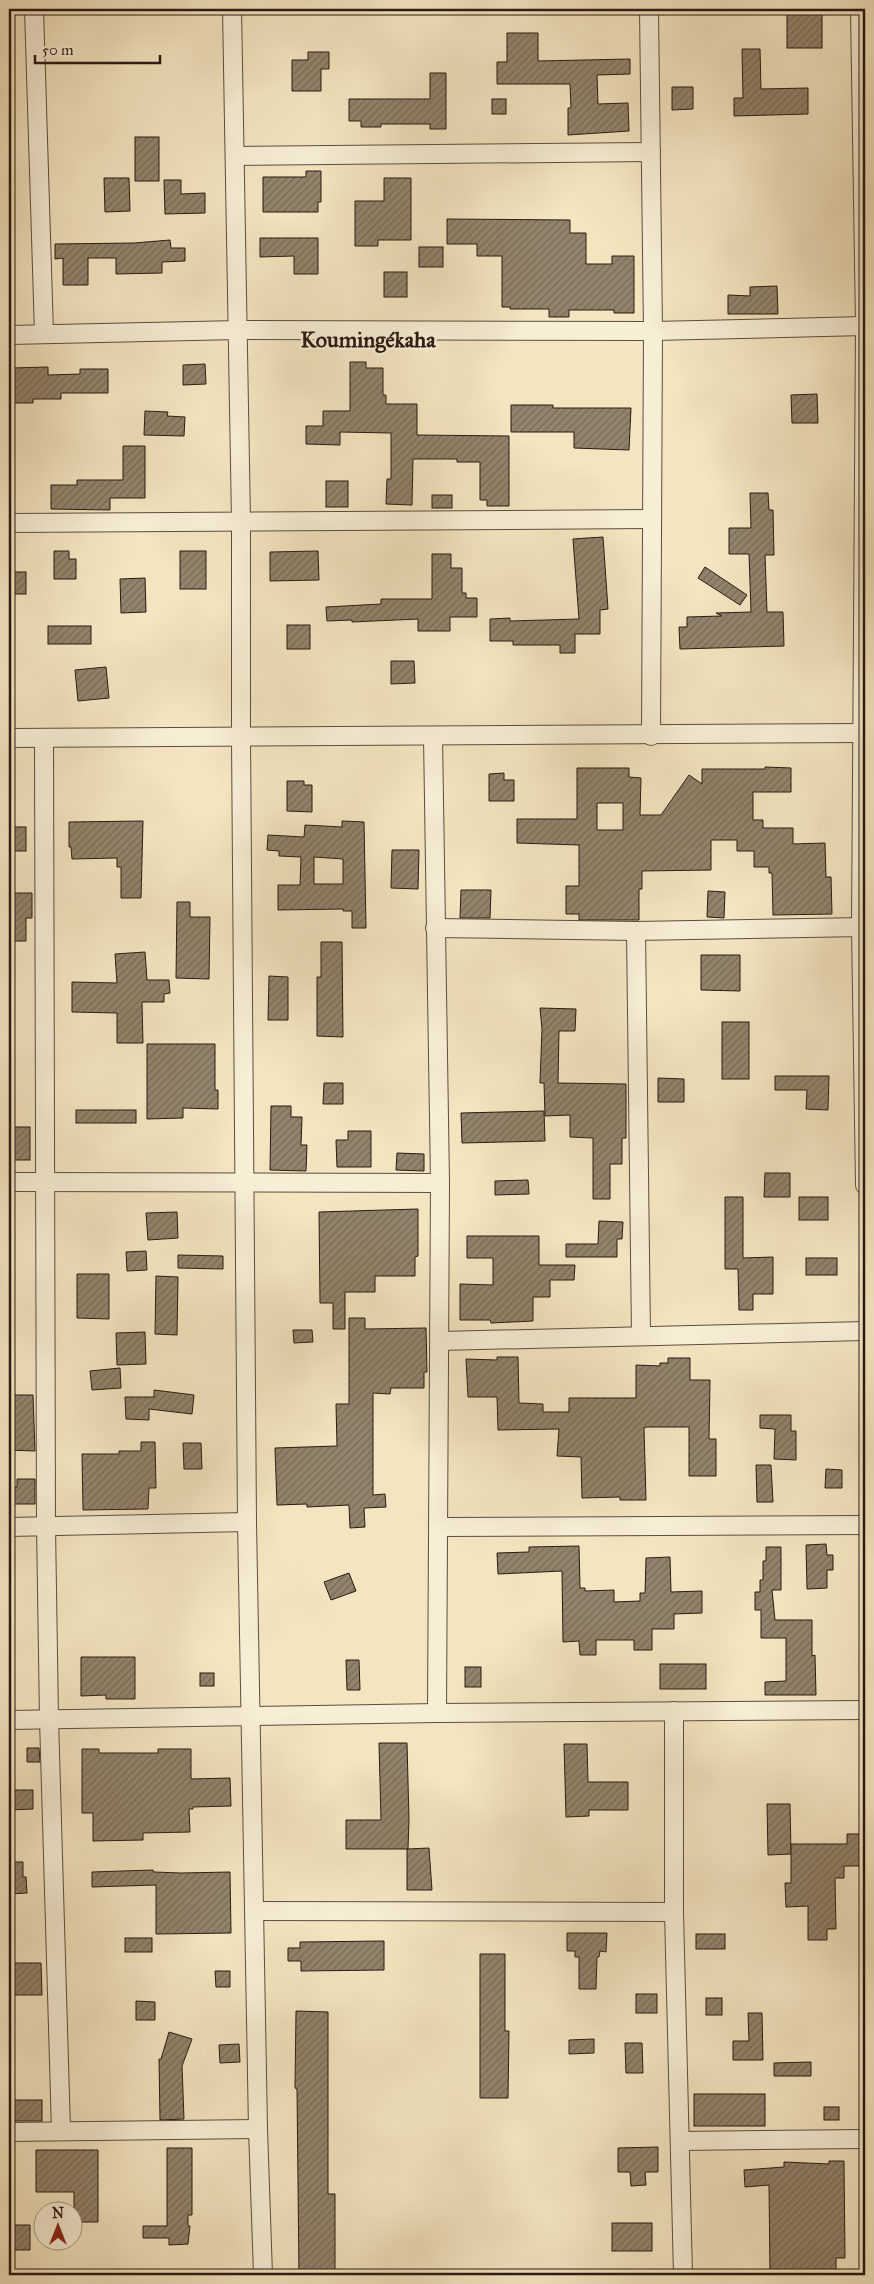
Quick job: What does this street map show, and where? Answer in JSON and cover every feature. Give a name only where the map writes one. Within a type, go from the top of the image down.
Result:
[{"type":"street","points":[[34,9],[44,334]]},
{"type":"street","points":[[232,9],[242,521],[241,738],[247,1522],[258,2128],[263,2275]]},
{"type":"street","points":[[650,9],[652,331],[651,736]]},
{"type":"street","points":[[860,9],[865,326],[863,927],[865,1185]]},
{"type":"street","points":[[235,156],[651,152]]},
{"type":"street","points":[[9,335],[239,330],[652,331],[865,326]]},
{"type":"street","points":[[9,523],[651,519]]},
{"type":"street","points":[[9,738],[651,736],[864,733]]},
{"type":"street","points":[[433,736],[440,1183],[437,1713]]},
{"type":"street","points":[[44,738],[46,1526],[49,1719],[61,2131]]},
{"type":"street","points":[[435,928],[636,931],[863,927]]},
{"type":"street","points":[[636,931],[641,1336]]},
{"type":"street","points":[[9,1182],[440,1183]]},
{"type":"street","points":[[440,1340],[865,1331]]},
{"type":"street","points":[[9,1527],[247,1522]]},
{"type":"street","points":[[438,1527],[865,1525]]},
{"type":"street","points":[[9,1720],[437,1713],[865,1710]]},
{"type":"street","points":[[674,1711],[674,1912],[683,2275]]},
{"type":"street","points":[[255,1911],[674,1912]]},
{"type":"street","points":[[9,2132],[258,2128]]},
{"type":"street","points":[[680,2141],[865,2139]]},
{"type":"building","points":[[787,9],[822,9],[822,48],[787,48]]},
{"type":"building","points":[[507,33],[538,33],[538,61],[630,59],[630,74],[597,75],[598,104],[628,103],[629,131],[568,135],[568,108],[571,108],[570,84],[497,84],[497,62],[507,62]]},
{"type":"building","points":[[742,49],[760,49],[761,89],[808,88],[808,114],[734,116],[734,98],[743,98]]},
{"type":"building","points":[[308,52],[329,52],[329,69],[321,69],[321,91],[292,91],[292,60],[308,60]]},
{"type":"building","points":[[430,73],[446,73],[446,129],[430,129],[430,124],[381,124],[381,127],[361,127],[361,121],[349,121],[349,99],[430,99]]},
{"type":"building","points":[[672,87],[693,87],[693,109],[672,110]]},
{"type":"building","points":[[492,99],[506,99],[506,114],[492,114]]},
{"type":"building","points":[[135,137],[159,137],[159,181],[135,181]]},
{"type":"building","points":[[306,171],[321,171],[321,202],[318,202],[318,212],[263,212],[263,177],[306,177]]},
{"type":"building","points":[[104,178],[129,178],[130,211],[105,212]]},
{"type":"building","points":[[384,178],[411,178],[411,240],[378,240],[378,246],[355,246],[355,201],[384,201]]},
{"type":"building","points":[[164,180],[181,180],[181,194],[205,193],[205,213],[165,214]]},
{"type":"building","points":[[447,219],[570,220],[570,233],[586,233],[586,264],[612,264],[612,256],[634,256],[634,313],[614,313],[614,310],[569,310],[569,317],[549,317],[549,309],[510,309],[510,307],[502,307],[502,256],[477,256],[477,244],[447,244]]},
{"type":"building","points":[[260,238],[318,238],[318,274],[294,274],[294,256],[260,257]]},
{"type":"building","points":[[170,240],[171,248],[185,248],[185,261],[162,262],[162,273],[116,274],[116,258],[88,258],[88,285],[63,285],[63,258],[55,259],[55,244],[134,243]]},
{"type":"building","points":[[419,247],[443,247],[443,267],[419,267]]},
{"type":"building","points":[[384,272],[407,272],[407,297],[384,297]]},
{"type":"building","points":[[777,286],[778,314],[728,314],[728,295],[750,296],[750,287]]},
{"type":"building","points":[[350,362],[366,362],[366,368],[383,368],[383,395],[386,395],[386,404],[417,404],[417,435],[509,436],[509,506],[487,506],[487,500],[480,500],[480,462],[457,462],[457,459],[413,459],[412,505],[386,504],[387,479],[391,479],[391,433],[340,432],[340,445],[306,444],[306,426],[323,426],[323,411],[350,411]]},
{"type":"building","points":[[205,364],[206,384],[183,385],[183,365]]},
{"type":"building","points":[[48,367],[48,375],[80,374],[80,369],[108,369],[108,393],[61,393],[61,399],[33,399],[33,403],[11,403],[11,368]]},
{"type":"building","points":[[817,394],[818,423],[792,423],[791,395]]},
{"type":"building","points":[[511,405],[553,405],[553,408],[631,408],[629,450],[574,448],[574,432],[511,432]]},
{"type":"building","points":[[145,411],[168,412],[167,416],[185,417],[184,436],[144,435]]},
{"type":"building","points":[[123,446],[145,446],[145,498],[110,498],[110,510],[51,509],[51,485],[77,485],[77,480],[123,480]]},
{"type":"building","points":[[326,481],[348,481],[348,507],[326,507]]},
{"type":"building","points":[[750,493],[768,493],[769,510],[773,510],[774,555],[765,555],[767,612],[783,612],[784,646],[680,649],[679,627],[687,627],[687,617],[722,616],[716,613],[751,612],[749,554],[729,554],[729,528],[751,528]]},
{"type":"building","points":[[432,495],[452,495],[452,508],[432,508]]},
{"type":"building","points":[[603,537],[608,609],[600,610],[600,634],[575,634],[575,653],[560,653],[560,645],[513,645],[513,641],[490,641],[490,619],[510,618],[510,621],[579,619],[573,539]]},
{"type":"building","points":[[54,551],[69,551],[69,559],[76,559],[76,579],[54,579]]},
{"type":"building","points":[[180,551],[206,551],[206,589],[180,589]]},
{"type":"building","points":[[318,551],[319,580],[270,581],[270,552]]},
{"type":"building","points":[[432,554],[451,554],[451,568],[462,568],[462,593],[466,593],[466,598],[477,598],[477,617],[450,617],[450,631],[418,631],[418,619],[352,622],[352,620],[327,621],[326,607],[381,604],[381,599],[432,599]]},
{"type":"building","points":[[705,567],[747,595],[740,605],[698,578]]},
{"type":"building","points":[[12,572],[26,572],[26,594],[12,594]]},
{"type":"building","points":[[145,578],[146,612],[121,613],[120,579]]},
{"type":"building","points":[[287,625],[310,625],[310,649],[287,649]]},
{"type":"building","points":[[48,626],[91,626],[91,644],[48,644]]},
{"type":"building","points":[[391,661],[414,661],[415,683],[391,684]]},
{"type":"building","points":[[106,667],[109,698],[78,701],[75,670]]},
{"type":"building","points":[[765,767],[791,768],[791,792],[753,792],[753,820],[763,820],[763,828],[793,828],[793,844],[825,843],[826,877],[831,877],[832,914],[773,915],[772,873],[769,873],[769,867],[754,867],[754,851],[737,851],[737,840],[711,840],[711,870],[642,871],[642,889],[639,889],[639,920],[579,920],[579,914],[566,914],[566,886],[579,886],[579,845],[517,843],[517,819],[577,819],[577,768],[629,768],[629,777],[641,778],[640,815],[661,815],[689,775],[702,784],[702,769],[765,769]],"holes":[[[597,803],[623,803],[623,830],[597,830]]]},
{"type":"building","points":[[504,773],[504,780],[514,780],[514,801],[489,801],[489,774]]},
{"type":"building","points":[[287,781],[304,781],[304,785],[312,785],[312,812],[287,811]]},
{"type":"building","points":[[143,821],[141,898],[121,898],[121,867],[117,867],[117,858],[72,859],[71,847],[69,847],[69,822]]},
{"type":"building","points":[[342,821],[364,822],[366,928],[352,928],[352,911],[343,911],[343,909],[278,910],[278,885],[300,885],[301,857],[279,856],[279,851],[267,850],[268,835],[304,837],[305,825],[342,827]],"holes":[[[314,857],[343,859],[343,884],[314,884]]]},
{"type":"building","points":[[13,827],[26,827],[26,851],[13,851]]},
{"type":"building","points":[[392,850],[419,850],[418,889],[391,888]]},
{"type":"building","points":[[461,890],[491,890],[490,918],[460,918]]},
{"type":"building","points":[[708,891],[725,892],[724,918],[707,917]]},
{"type":"building","points":[[9,893],[32,893],[32,918],[26,918],[26,941],[9,941]]},
{"type":"building","points":[[177,902],[190,902],[190,917],[210,917],[209,979],[176,978]]},
{"type":"building","points":[[321,942],[342,942],[343,1037],[317,1036],[317,977],[321,977]]},
{"type":"building","points":[[145,952],[147,980],[169,980],[170,993],[164,994],[164,1002],[142,1002],[143,1043],[117,1043],[117,1013],[72,1012],[72,982],[117,983],[115,954]]},
{"type":"building","points":[[701,955],[740,955],[740,991],[701,990]]},
{"type":"building","points":[[269,976],[288,977],[288,1020],[268,1020]]},
{"type":"building","points":[[540,1008],[576,1009],[575,1031],[559,1031],[558,1083],[626,1084],[626,1138],[622,1138],[622,1164],[610,1164],[610,1199],[593,1199],[593,1138],[570,1137],[570,1115],[545,1116],[544,1083],[540,1083],[542,1029]]},
{"type":"building","points":[[722,1022],[749,1022],[749,1079],[722,1079]]},
{"type":"building","points":[[147,1044],[215,1044],[215,1090],[218,1090],[218,1109],[183,1108],[183,1118],[147,1119]]},
{"type":"building","points":[[775,1076],[829,1076],[828,1110],[806,1109],[807,1090],[775,1090]]},
{"type":"building","points":[[658,1078],[684,1079],[684,1102],[658,1102]]},
{"type":"building","points":[[324,1083],[343,1083],[343,1104],[323,1104]]},
{"type":"building","points":[[271,1106],[291,1106],[291,1117],[302,1117],[301,1145],[307,1145],[306,1171],[270,1170]]},
{"type":"building","points":[[76,1110],[136,1110],[136,1123],[76,1123]]},
{"type":"building","points":[[544,1111],[545,1141],[462,1143],[461,1113]]},
{"type":"building","points":[[9,1127],[30,1127],[30,1160],[9,1160]]},
{"type":"building","points":[[348,1131],[371,1131],[371,1167],[337,1167],[336,1140],[348,1140]]},
{"type":"building","points":[[397,1153],[424,1154],[424,1171],[396,1170]]},
{"type":"building","points":[[765,1173],[790,1173],[790,1197],[764,1197]]},
{"type":"building","points":[[528,1180],[529,1194],[495,1195],[495,1181]]},
{"type":"building","points":[[725,1197],[743,1197],[743,1258],[773,1257],[773,1294],[753,1294],[753,1310],[739,1310],[738,1269],[725,1269]]},
{"type":"building","points":[[799,1197],[828,1197],[828,1220],[799,1220]]},
{"type":"building","points":[[418,1209],[418,1256],[415,1257],[415,1276],[375,1276],[375,1292],[345,1292],[345,1329],[333,1329],[333,1303],[320,1303],[319,1212]]},
{"type":"building","points":[[177,1212],[178,1238],[148,1240],[146,1213]]},
{"type":"building","points":[[599,1221],[623,1222],[622,1239],[617,1239],[617,1257],[566,1257],[566,1244],[598,1244]]},
{"type":"building","points":[[467,1236],[539,1236],[539,1265],[575,1265],[574,1280],[550,1280],[550,1297],[533,1297],[533,1321],[491,1323],[490,1320],[460,1320],[460,1284],[493,1285],[493,1258],[467,1258]]},
{"type":"building","points":[[146,1251],[147,1270],[127,1271],[126,1252]]},
{"type":"building","points":[[178,1255],[223,1256],[223,1269],[178,1268]]},
{"type":"building","points":[[806,1258],[837,1258],[837,1275],[806,1275]]},
{"type":"building","points":[[77,1274],[109,1274],[109,1319],[77,1318]]},
{"type":"building","points":[[156,1276],[178,1277],[177,1335],[155,1334]]},
{"type":"building","points":[[349,1318],[365,1318],[365,1329],[426,1328],[427,1372],[424,1372],[424,1388],[391,1388],[390,1394],[373,1393],[373,1495],[385,1494],[386,1507],[364,1508],[365,1527],[350,1528],[349,1505],[307,1507],[307,1504],[277,1505],[275,1448],[337,1446],[336,1404],[349,1404]]},
{"type":"building","points":[[293,1330],[312,1330],[313,1342],[294,1343]]},
{"type":"building","points":[[145,1332],[146,1364],[117,1365],[116,1333]]},
{"type":"building","points":[[497,1357],[518,1357],[519,1403],[543,1404],[543,1412],[569,1412],[569,1398],[636,1398],[636,1365],[660,1366],[660,1363],[668,1363],[668,1358],[690,1358],[690,1380],[710,1380],[709,1439],[716,1439],[716,1476],[689,1476],[689,1427],[647,1427],[644,1428],[646,1500],[620,1500],[620,1497],[582,1498],[581,1457],[557,1456],[559,1429],[498,1430],[497,1397],[468,1397],[466,1359],[497,1360]]},
{"type":"building","points":[[120,1368],[121,1388],[92,1390],[90,1371]]},
{"type":"building","points":[[154,1390],[194,1395],[192,1414],[149,1409],[149,1420],[126,1419],[125,1397],[154,1397]]},
{"type":"building","points":[[9,1395],[33,1395],[35,1451],[9,1450]]},
{"type":"building","points":[[760,1415],[791,1415],[791,1431],[796,1431],[796,1460],[774,1459],[775,1429],[760,1428]]},
{"type":"building","points":[[141,1442],[155,1442],[156,1488],[149,1488],[148,1509],[83,1510],[82,1454],[119,1454],[119,1451],[141,1451]]},
{"type":"building","points":[[183,1443],[201,1443],[202,1469],[184,1469]]},
{"type":"building","points":[[756,1465],[771,1465],[773,1502],[757,1502]]},
{"type":"building","points":[[826,1469],[842,1470],[842,1488],[825,1488]]},
{"type":"building","points":[[17,1479],[35,1479],[35,1504],[11,1504],[11,1487],[17,1487]]},
{"type":"building","points":[[826,1544],[827,1555],[833,1555],[833,1570],[827,1570],[827,1588],[807,1589],[806,1545]]},
{"type":"building","points":[[579,1546],[580,1588],[585,1588],[585,1591],[614,1590],[614,1602],[640,1601],[640,1593],[645,1593],[646,1558],[670,1557],[671,1592],[702,1591],[702,1613],[674,1614],[674,1629],[652,1629],[652,1650],[634,1650],[634,1640],[596,1640],[596,1655],[580,1655],[579,1641],[563,1642],[562,1571],[498,1574],[497,1553],[529,1552],[529,1547]]},
{"type":"building","points":[[766,1547],[781,1547],[781,1590],[772,1590],[775,1620],[812,1620],[812,1656],[815,1655],[816,1695],[765,1695],[765,1682],[786,1681],[786,1638],[761,1638],[761,1610],[755,1610],[755,1592],[760,1592],[760,1580],[763,1580],[763,1561],[766,1561]]},
{"type":"building","points":[[349,1573],[356,1591],[331,1600],[324,1582]]},
{"type":"building","points":[[81,1657],[135,1657],[135,1699],[106,1699],[106,1695],[81,1696]]},
{"type":"building","points":[[346,1660],[359,1660],[360,1690],[347,1690]]},
{"type":"building","points":[[660,1664],[706,1664],[706,1689],[660,1689]]},
{"type":"building","points":[[465,1667],[481,1667],[481,1687],[465,1687]]},
{"type":"building","points":[[200,1673],[214,1673],[214,1686],[200,1686]]},
{"type":"building","points":[[379,1743],[407,1743],[408,1849],[346,1849],[346,1820],[381,1820]]},
{"type":"building","points":[[564,1744],[587,1744],[588,1782],[628,1782],[628,1810],[589,1810],[589,1816],[566,1817]]},
{"type":"building","points":[[27,1748],[39,1748],[40,1762],[27,1762]]},
{"type":"building","points":[[82,1749],[99,1749],[99,1753],[158,1753],[158,1749],[191,1749],[191,1779],[230,1778],[231,1806],[193,1807],[193,1809],[189,1809],[190,1832],[143,1833],[143,1840],[93,1841],[93,1813],[82,1813]]},
{"type":"building","points":[[9,1790],[33,1790],[33,1809],[9,1810]]},
{"type":"building","points":[[767,1804],[790,1804],[791,1854],[768,1855]]},
{"type":"building","points":[[847,1834],[860,1834],[861,1866],[844,1866],[844,1878],[835,1878],[836,1929],[827,1929],[827,1940],[808,1940],[808,1906],[786,1907],[785,1883],[791,1883],[791,1844],[847,1844]]},
{"type":"building","points":[[429,1848],[432,1890],[407,1890],[407,1849]]},
{"type":"building","points":[[9,1862],[23,1862],[23,1877],[26,1877],[27,1893],[9,1894]]},
{"type":"building","points":[[153,1870],[154,1872],[181,1873],[230,1872],[231,1933],[156,1934],[156,1885],[92,1887],[92,1872]]},
{"type":"building","points":[[567,1933],[607,1933],[606,1952],[600,1951],[599,1957],[597,1957],[596,1989],[579,1989],[579,1957],[575,1957],[575,1951],[567,1951]]},
{"type":"building","points":[[696,1934],[725,1934],[725,1949],[696,1949]]},
{"type":"building","points":[[125,1938],[152,1938],[152,1952],[125,1952]]},
{"type":"building","points":[[384,1941],[384,1970],[301,1971],[301,1961],[288,1961],[288,1948],[300,1948],[300,1942]]},
{"type":"building","points":[[480,1954],[505,1954],[505,2031],[509,2031],[508,2098],[480,2098]]},
{"type":"building","points":[[9,1963],[41,1963],[42,1995],[9,1995]]},
{"type":"building","points":[[215,1971],[230,1971],[230,1987],[216,1987]]},
{"type":"building","points":[[636,1994],[657,1994],[657,2013],[636,2013]]},
{"type":"building","points":[[706,1998],[722,1998],[722,2015],[706,2015]]},
{"type":"building","points":[[136,2001],[155,2002],[155,2020],[136,2020]]},
{"type":"building","points":[[296,2011],[328,2012],[328,2194],[335,2194],[335,2275],[299,2275],[297,2089],[295,2088]]},
{"type":"building","points":[[748,2013],[762,2013],[763,2060],[733,2060],[733,2041],[749,2041]]},
{"type":"building","points":[[169,2032],[192,2039],[182,2066],[184,2119],[160,2120],[159,2059],[161,2059]]},
{"type":"building","points":[[594,2039],[594,2053],[569,2054],[569,2040]]},
{"type":"building","points":[[625,2043],[642,2043],[643,2073],[626,2073]]},
{"type":"building","points":[[239,2044],[240,2062],[220,2063],[219,2045]]},
{"type":"building","points":[[811,2062],[811,2076],[774,2076],[774,2063]]},
{"type":"building","points":[[694,2094],[765,2094],[765,2126],[694,2126]]},
{"type":"building","points":[[9,2100],[42,2100],[42,2121],[9,2121]]},
{"type":"building","points":[[824,2107],[839,2107],[839,2120],[824,2120]]},
{"type":"building","points":[[658,2147],[658,2172],[645,2172],[646,2185],[631,2186],[630,2172],[618,2172],[618,2148]]},
{"type":"building","points":[[167,2148],[192,2148],[192,2215],[188,2215],[188,2226],[190,2226],[188,2244],[169,2245],[169,2238],[143,2238],[143,2226],[167,2226]]},
{"type":"building","points":[[36,2150],[98,2150],[98,2222],[82,2222],[82,2202],[74,2202],[74,2192],[36,2192]]},
{"type":"building","points":[[829,2161],[844,2161],[845,2258],[836,2258],[836,2275],[770,2275],[769,2185],[745,2187],[744,2170],[784,2167],[784,2162],[829,2164]]},
{"type":"building","points":[[612,2223],[652,2223],[652,2251],[612,2251]]},
{"type":"building","points":[[11,2225],[30,2225],[30,2250],[10,2250]]},
{"type":"district","name":"Koumingékaha","points":[[368,339]]}]
